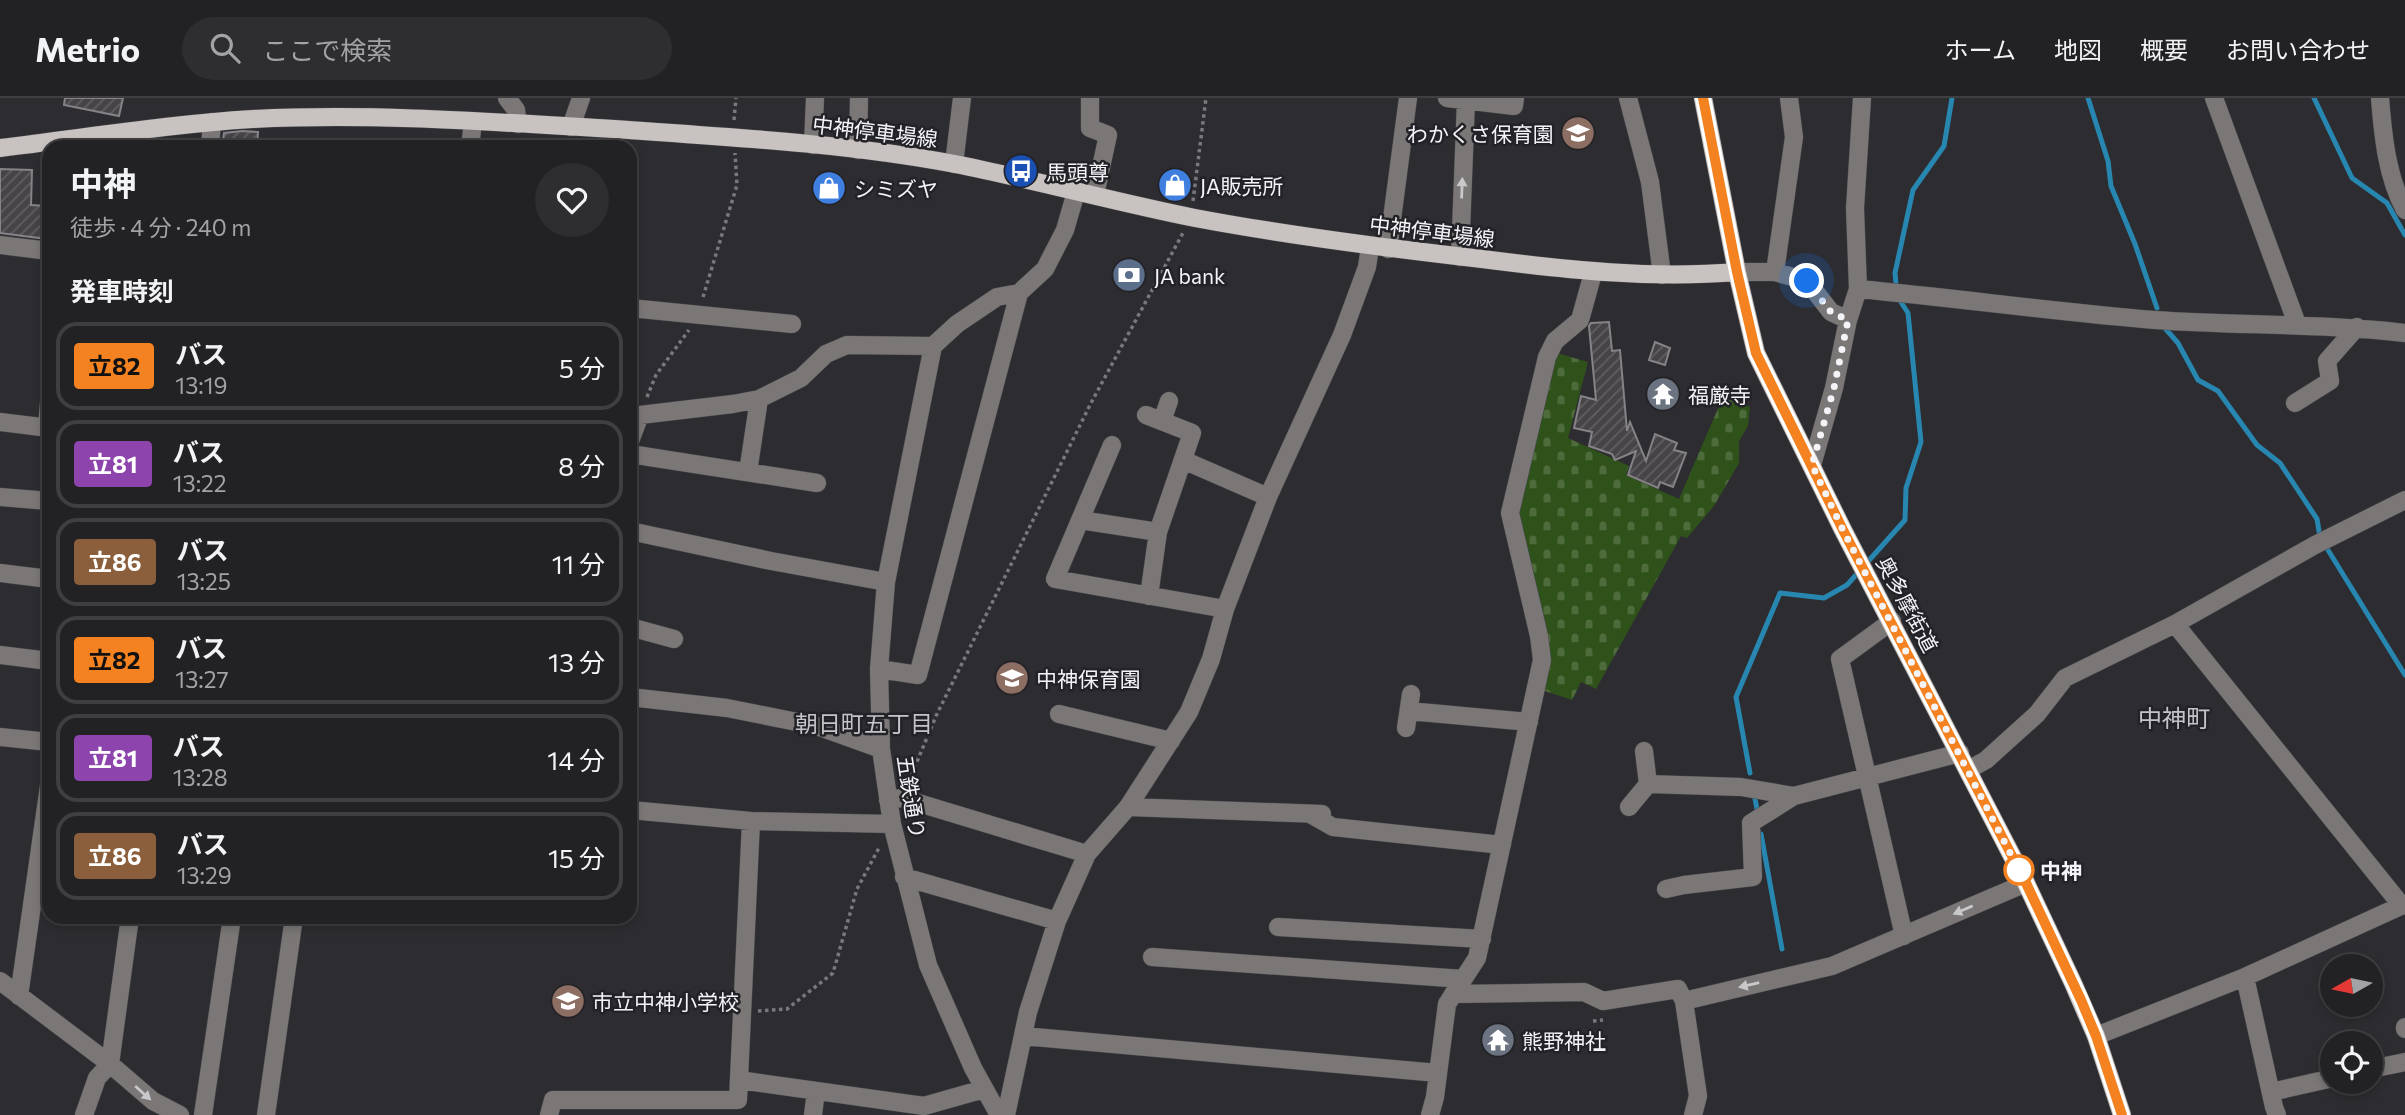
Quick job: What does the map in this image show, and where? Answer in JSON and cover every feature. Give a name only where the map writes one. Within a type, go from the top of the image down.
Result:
[{"type":"main road","name":"奥多摩街道","points":[[1703,98],[1737,272],[1756,353],[1843,530],[2026,883],[2096,1036],[2123,1115]]},
{"type":"main road","name":"中神停車場線","points":[[65,140],[212,122],[356,118],[519,124],[734,137],[858,150],[954,164],[1191,217],[1379,248],[1593,273],[1662,275],[1737,272]]},
{"type":"main road","name":"中神停車場線","points":[[0,148],[42,143]]},
{"type":"street","points":[[507,98],[516,110],[519,124]]},
{"type":"street","points":[[571,127],[581,98]]},
{"type":"street","points":[[813,145],[815,98]]},
{"type":"street","points":[[858,150],[859,98]]},
{"type":"street","points":[[954,164],[962,98]]},
{"type":"street","points":[[1090,98],[1090,128],[1108,135],[1095,195]]},
{"type":"street","points":[[1007,1115],[1028,1012],[1057,921],[1087,854],[1128,807],[1189,712],[1211,659],[1225,609],[1268,497],[1342,335],[1367,267],[1379,248],[1408,98]]},
{"type":"street","points":[[1447,98],[1514,106],[1515,98]]},
{"type":"street","points":[[1628,98],[1650,182],[1662,275]]},
{"type":"street","points":[[1775,272],[1794,137],[1789,98]]},
{"type":"street","points":[[1812,465],[1858,289],[1855,208],[1862,98]]},
{"type":"street","points":[[2214,98],[2297,324]]},
{"type":"street","points":[[2380,98],[2382,132],[2396,193],[2405,210]]},
{"type":"street","points":[[1460,257],[1466,100]]},
{"type":"street","points":[[211,140],[212,122]]},
{"type":"street","points":[[471,140],[474,122]]},
{"type":"street","points":[[637,423],[640,415],[733,404],[759,398],[801,378],[826,354],[846,345],[933,346],[957,324],[997,297],[1018,292],[1045,269],[1065,230],[1076,192]]},
{"type":"street","points":[[0,245],[42,250]]},
{"type":"street","points":[[1737,272],[1775,272],[1807,281],[1831,312],[1848,320]]},
{"type":"street","points":[[1430,1115],[1435,1097],[1447,1004],[1477,958],[1542,660],[1539,636],[1510,513],[1547,357],[1555,341],[1580,320],[1593,273]]},
{"type":"street","points":[[1858,289],[2156,320],[2357,327],[2405,333]]},
{"type":"street","points":[[879,669],[918,675],[1018,292]]},
{"type":"street","points":[[637,309],[792,324]]},
{"type":"street","points":[[2295,403],[2308,384],[2330,381],[2327,361],[2357,327]]},
{"type":"street","name":"五鉄通り","points":[[933,346],[886,582],[879,669],[881,749],[895,799],[892,824],[928,965],[973,1068],[999,1115]]},
{"type":"street","points":[[748,472],[759,398]]},
{"type":"street","points":[[1149,596],[1158,532],[1192,433],[1154,418],[1169,401]]},
{"type":"street","points":[[0,422],[42,427]]},
{"type":"street","points":[[1112,445],[1055,579],[1225,609]]},
{"type":"street","points":[[637,455],[817,483]]},
{"type":"street","points":[[1183,460],[1268,497]]},
{"type":"street","points":[[0,497],[42,500]]},
{"type":"street","points":[[1968,770],[1986,760],[2037,714],[2065,678],[2175,624],[2405,500]]},
{"type":"street","points":[[1080,520],[1158,532]]},
{"type":"street","points":[[637,532],[771,561],[886,582]]},
{"type":"street","points":[[0,573],[42,578]]},
{"type":"street","points":[[1892,621],[1840,659],[1904,936]]},
{"type":"street","points":[[2096,1036],[2245,977],[2404,905],[2175,624]]},
{"type":"street","points":[[637,629],[674,639]]},
{"type":"street","points":[[0,655],[42,660]]},
{"type":"street","points":[[637,698],[727,708],[817,726],[881,749]]},
{"type":"street","points":[[1409,711],[1529,722]]},
{"type":"street","points":[[1059,714],[1171,741]]},
{"type":"street","points":[[0,737],[42,741]]},
{"type":"street","points":[[1629,807],[1648,784],[1644,751]]},
{"type":"street","points":[[1666,890],[1684,885],[1753,877],[1751,823],[1794,796],[1960,753]]},
{"type":"street","points":[[1648,784],[1741,787],[1794,796]]},
{"type":"street","points":[[895,799],[1087,854]]},
{"type":"street","points":[[1128,807],[1316,814],[1333,827],[1502,845]]},
{"type":"street","points":[[637,811],[751,821],[892,824]]},
{"type":"street","points":[[549,1115],[553,1100],[738,1100],[751,821]]},
{"type":"street","points":[[19,996],[42,835]]},
{"type":"street","points":[[904,877],[1057,921]]},
{"type":"street","points":[[1684,1000],[1832,966],[2026,883]]},
{"type":"street","points":[[85,1115],[97,1078],[110,1064],[129,924]]},
{"type":"street","points":[[203,1115],[231,924]]},
{"type":"street","points":[[266,1115],[293,924]]},
{"type":"street","points":[[1278,927],[1482,939]]},
{"type":"street","points":[[1152,957],[1464,979]]},
{"type":"street","points":[[2245,977],[2277,1115]]},
{"type":"street","points":[[0,981],[110,1064],[153,1101],[180,1115]]},
{"type":"street","points":[[1453,994],[1584,992],[1603,1001],[1678,989],[1684,1000],[1698,1096],[1693,1115]]},
{"type":"street","points":[[1023,1036],[1438,1073]]},
{"type":"street","points":[[2383,1067],[2405,1062]]},
{"type":"street","points":[[739,1080],[924,1105],[984,1089]]},
{"type":"street","points":[[2271,1092],[2320,1081]]},
{"type":"street","points":[[813,1115],[816,1091]]},
{"type":"path","points":[[640,415],[656,375],[690,329],[697,315],[737,185],[734,137],[736,98]]},
{"type":"path","points":[[895,799],[1091,403],[1191,217],[1206,98]]},
{"type":"path","points":[[742,1013],[787,1009],[833,973],[857,889],[892,824]]},
{"type":"green space","points":[[1557,353],[1588,362],[1568,438],[1629,466],[1626,475],[1679,499],[1723,397],[1750,407],[1748,426],[1739,441],[1739,463],[1714,506],[1687,538],[1681,536],[1596,689],[1581,682],[1572,700],[1542,690],[1516,510],[1550,370]]},
{"type":"building","points":[[65,98],[123,98],[119,116],[64,105]]},
{"type":"building","points":[[258,132],[257,140],[223,140],[224,133]]},
{"type":"building","points":[[0,169],[32,170],[31,205],[42,206],[42,238],[0,233]]},
{"type":"building","points":[[1609,322],[1612,351],[1620,350],[1627,431],[1630,422],[1646,461],[1655,434],[1677,443],[1674,450],[1686,453],[1673,487],[1660,482],[1658,488],[1628,475],[1636,451],[1615,460],[1612,454],[1589,446],[1592,432],[1574,428],[1581,396],[1596,400],[1589,326],[1591,323]]},
{"type":"building","points":[[1655,342],[1670,348],[1665,365],[1649,360]]},
{"type":"waterway","points":[[1750,773],[1736,697],[1780,593],[1824,598],[1847,585],[1905,520],[1906,488],[1921,442],[1908,313],[1897,296],[1895,273],[1913,190],[1944,146],[1952,98]]},
{"type":"waterway","points":[[2088,98],[2108,161],[2111,186],[2157,308]]},
{"type":"waterway","points":[[2314,98],[2352,178],[2387,203],[2405,235]]},
{"type":"waterway","points":[[2164,327],[2178,343],[2198,380],[2218,391],[2257,445],[2280,463],[2317,519],[2320,537],[2405,675]]},
{"type":"waterway","points":[[1754,794],[1757,809]]},
{"type":"waterway","points":[[1761,834],[1782,949]]},
{"type":"bus line","name":"立82","points":[[1703,98],[1747,322],[1756,353],[1843,530],[2026,883],[2096,1036],[2122,1115]]},
{"type":"place","name":"わかくさ保育園","points":[[1578,133]]},
{"type":"place","name":"馬頭尊","points":[[1021,171]]},
{"type":"place","name":"JA販売所","points":[[1175,185]]},
{"type":"place","name":"シミズヤ","points":[[829,188]]},
{"type":"place","name":"JA bank","points":[[1129,275]]},
{"type":"place","name":"福厳寺","points":[[1663,394]]},
{"type":"place","name":"中神保育園","points":[[1012,678]]},
{"type":"place","name":"中神","points":[[2019,870]]},
{"type":"place","name":"市立中神小学校","points":[[568,1001]]},
{"type":"place","name":"熊野神社","points":[[1498,1040]]},
{"type":"district","name":"中神町","points":[[2174,717]]},
{"type":"district","name":"朝日町五丁目","points":[[864,723]]},
{"type":"route","points":[[1807,281],[1831,312],[1848,320],[1834,388],[1812,465],[2019,870]]}]
